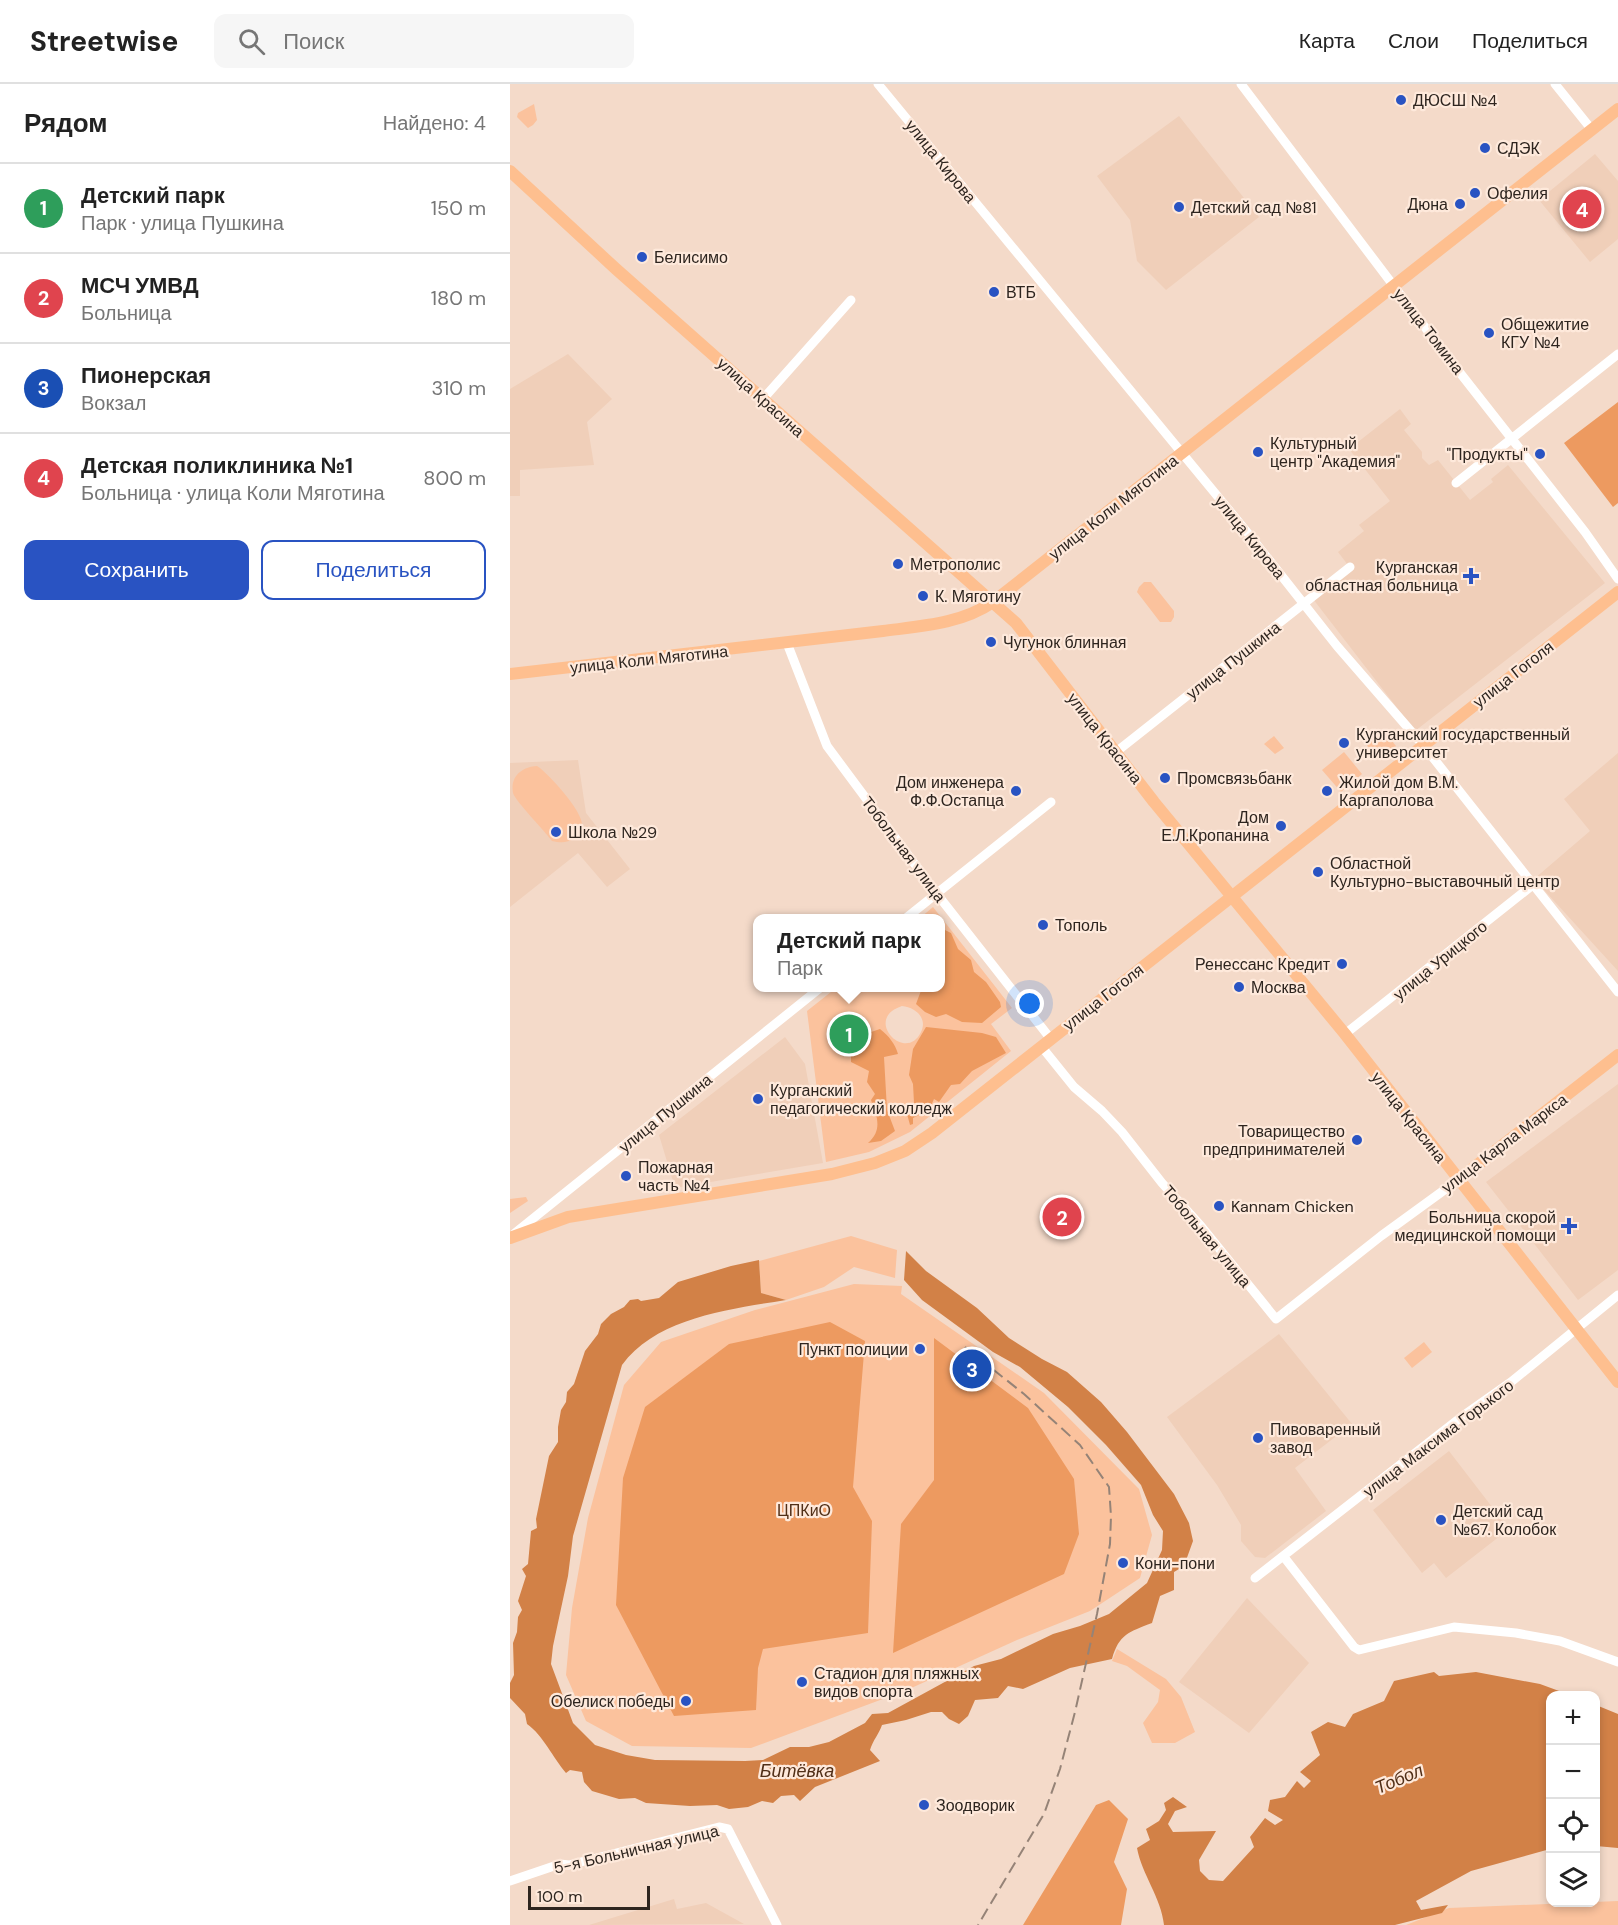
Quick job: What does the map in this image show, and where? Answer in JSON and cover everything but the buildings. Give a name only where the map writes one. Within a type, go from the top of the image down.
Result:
[{"type":"main road","name":"улица Коли Мяготина","points":[[510,674],[788,643],[939,623],[972,614],[993,602],[1618,109]]},
{"type":"main road","name":"улица Красина","points":[[510,171],[616,269],[1016,623],[1116,752],[1345,1034],[1618,1382]]},
{"type":"main road","name":"улица Гоголя","points":[[511,1237],[568,1217],[832,1174],[875,1163],[905,1151],[932,1133],[1618,592]]},
{"type":"main road","name":"улица Карла Маркса","points":[[1458,1180],[1618,1055]]},
{"type":"street","name":"улица Кирова","points":[[878,84],[1304,604],[1423,745],[1618,992]]},
{"type":"street","name":"улица Томина","points":[[1241,84],[1618,579]]},
{"type":"street","points":[[1555,84],[1592,130]]},
{"type":"street","points":[[763,399],[851,300]]},
{"type":"street","points":[[1456,483],[1618,354]]},
{"type":"street","name":"улица Пушкина","points":[[1116,752],[1350,567]]},
{"type":"street","name":"Тобольная улица","points":[[788,643],[827,746],[1046,1042],[1074,1088],[1102,1111],[1122,1132],[1276,1319]]},
{"type":"street","points":[[911,914],[1051,802]]},
{"type":"street","name":"улица Урицкого","points":[[1345,1034],[1534,884]]},
{"type":"street","name":"улица Пушкина","points":[[511,1237],[814,992]]},
{"type":"street","name":"улица Карла Маркса","points":[[1276,1319],[1458,1180]]},
{"type":"street","name":"улица Максима Горького","points":[[1255,1578],[1460,1418],[1511,1382],[1618,1295]]},
{"type":"street","points":[[1284,1557],[1354,1647],[1359,1650],[1454,1627],[1516,1633],[1560,1641],[1618,1662]]},
{"type":"street","name":"5-я Больничная улица","points":[[510,1881],[560,1864],[569,1865],[718,1827],[728,1829],[777,1925]]},
{"type":"shaded area","points":[[1179,116],[1259,217],[1166,290],[1137,261],[1130,220],[1097,176]]},
{"type":"shaded area","points":[[1595,154],[1618,181],[1618,239],[1590,262],[1539,200]]},
{"type":"shaded area","points":[[568,354],[612,399],[587,422],[594,465],[520,470],[520,496],[510,496],[510,389]]},
{"type":"shaded area","name":"Курганская областная больница","points":[[1400,409],[1411,424],[1404,430],[1422,452],[1422,458],[1429,465],[1438,460],[1470,500],[1493,482],[1491,479],[1508,465],[1605,583],[1415,731],[1313,599],[1351,569],[1338,552],[1364,531],[1359,525],[1390,501],[1349,449]]},
{"type":"shaded area","points":[[1618,753],[1618,971],[1534,879],[1590,831],[1564,799]]},
{"type":"shaded area","name":"Школа №29","points":[[578,760],[586,813],[630,869],[607,887],[578,853],[510,907],[510,763]]},
{"type":"shaded area","name":"Курганский педагогический колледж","points":[[785,1037],[805,1064],[823,1163],[675,1188],[659,1135]]},
{"type":"shaded area","name":"Больница скорой медицинской помощи","points":[[1618,1084],[1618,1270],[1578,1300],[1486,1182]]},
{"type":"shaded area","name":"Пивоваренный завод","points":[[1279,1334],[1352,1424],[1295,1468],[1326,1511],[1265,1558],[1255,1557],[1241,1541],[1241,1525],[1217,1485],[1167,1417]]},
{"type":"shaded area","name":"Детский сад №67. Колобок","points":[[1449,1451],[1509,1529],[1446,1578],[1434,1563],[1422,1573],[1373,1510]]},
{"type":"shaded area","points":[[1247,1598],[1309,1663],[1249,1733],[1179,1682]]},
{"type":"shaded area","points":[[674,1899],[677,1909],[706,1903],[744,1924],[589,1925]]},
{"type":"green space","points":[[534,104],[537,120],[528,128],[517,117],[518,113]]},
{"type":"green space","points":[[1618,402],[1618,503],[1613,507],[1564,443]]},
{"type":"green space","points":[[1144,582],[1151,582],[1174,611],[1171,622],[1160,622],[1137,592]]},
{"type":"green space","points":[[1383,730],[1396,746],[1379,760],[1366,744]]},
{"type":"green space","points":[[1274,736],[1284,748],[1275,754],[1264,744]]},
{"type":"green space","points":[[1344,752],[1362,774],[1341,792],[1322,770]]},
{"type":"green space","points":[[537,766],[557,784],[572,803],[581,820],[581,831],[572,840],[552,841],[513,793],[514,781],[519,773]]},
{"type":"green space","points":[[933,907],[938,914],[925,914]]},
{"type":"green space","points":[[945,922],[1012,1008],[991,1024],[1011,1051],[910,1132],[869,1152],[826,1162],[807,1011],[831,992],[945,992]],"holes":[[[902,1006],[916,1011],[923,1022],[923,1027],[914,1041],[906,1043],[891,1036],[886,1028],[886,1020],[891,1012]]]},
{"type":"green space","points":[[945,930],[951,933],[958,949],[971,960],[974,972],[986,982],[1001,1007],[982,1023],[962,1022],[946,1014],[936,1017],[925,1012],[916,1004],[920,992],[945,992]]},
{"type":"green space","points":[[926,1027],[982,1033],[996,1037],[1006,1053],[972,1071],[960,1084],[951,1085],[939,1102],[934,1099],[929,1110],[913,1118],[913,1124],[910,1125],[907,1114],[914,1103],[913,1084],[909,1075],[913,1049]]},
{"type":"green space","points":[[880,1029],[891,1040],[898,1054],[884,1057],[887,1110],[895,1131],[881,1141],[868,1143],[877,1128],[877,1117],[871,1100],[875,1094],[867,1082],[869,1071],[851,1062],[851,1055],[844,1045]]},
{"type":"green space","points":[[526,1197],[528,1201],[510,1213],[510,1199]]},
{"type":"green space","points":[[851,1236],[897,1250],[895,1278],[854,1267],[824,1287],[786,1300],[761,1293],[759,1261]]},
{"type":"green space","name":"ЦПКиО","points":[[854,1284],[902,1286],[901,1294],[1044,1393],[1139,1489],[1152,1535],[1140,1578],[1090,1611],[1017,1640],[907,1690],[751,1748],[632,1746],[586,1721],[566,1675],[572,1608],[588,1518],[624,1385],[661,1342],[755,1310]]},
{"type":"green space","points":[[830,1322],[865,1341],[853,1487],[872,1521],[868,1633],[763,1649],[758,1668],[756,1710],[674,1716],[616,1605],[623,1478],[645,1407],[729,1344]]},
{"type":"green space","points":[[934,1338],[1028,1408],[1074,1479],[1079,1534],[1064,1574],[893,1653],[901,1524],[934,1480]]},
{"type":"green space","points":[[1424,1342],[1432,1352],[1412,1368],[1404,1358]]},
{"type":"green space","points":[[1117,1649],[1166,1679],[1181,1697],[1195,1732],[1175,1743],[1152,1743],[1143,1723],[1158,1702],[1160,1690],[1127,1666],[1112,1661]]},
{"type":"green space","points":[[1109,1800],[1128,1819],[1114,1862],[1127,1889],[1121,1925],[1023,1925],[1096,1805]]},
{"type":"green space","points":[[1618,1901],[1618,1925],[1406,1925],[1449,1908],[1546,1904],[1546,1907],[1600,1907],[1600,1902]]},
{"type":"water","name":"Битёвка","points":[[906,1251],[926,1271],[977,1308],[1009,1338],[1067,1372],[1101,1402],[1127,1432],[1174,1494],[1189,1523],[1193,1541],[1184,1566],[1174,1572],[1174,1590],[1160,1596],[1152,1623],[1126,1635],[1118,1644],[1112,1659],[1070,1668],[1023,1689],[1008,1686],[998,1698],[975,1700],[968,1716],[959,1724],[942,1712],[931,1712],[882,1725],[870,1750],[880,1761],[815,1787],[800,1801],[794,1795],[781,1796],[773,1803],[762,1801],[748,1807],[729,1809],[717,1805],[646,1803],[635,1798],[619,1799],[592,1791],[584,1782],[582,1772],[570,1770],[566,1773],[538,1734],[527,1724],[525,1714],[510,1698],[510,1683],[514,1675],[513,1643],[517,1632],[518,1617],[522,1610],[518,1601],[526,1576],[522,1569],[528,1564],[531,1531],[537,1528],[536,1519],[549,1456],[558,1442],[561,1410],[566,1402],[567,1392],[574,1384],[585,1351],[598,1334],[601,1324],[611,1314],[624,1307],[630,1300],[659,1298],[678,1282],[759,1260],[761,1293],[786,1300],[720,1312],[675,1326],[655,1336],[637,1349],[622,1365],[573,1536],[568,1576],[551,1664],[573,1723],[595,1745],[626,1755],[655,1760],[745,1761],[763,1760],[790,1747],[809,1747],[829,1742],[865,1723],[872,1714],[888,1713],[974,1666],[1001,1659],[1053,1634],[1109,1614],[1147,1583],[1162,1550],[1163,1531],[1153,1515],[1141,1485],[1068,1407],[1020,1367],[993,1352],[922,1300],[904,1280]]},
{"type":"water","name":"Тобол","points":[[1434,1672],[1439,1676],[1476,1672],[1540,1684],[1559,1691],[1546,1691],[1546,1850],[1471,1871],[1416,1901],[1421,1910],[1448,1905],[1442,1913],[1395,1925],[1164,1925],[1159,1905],[1137,1848],[1150,1840],[1146,1829],[1159,1821],[1166,1810],[1164,1803],[1173,1797],[1187,1807],[1175,1811],[1168,1824],[1173,1832],[1216,1831],[1199,1860],[1200,1871],[1209,1880],[1223,1881],[1254,1847],[1250,1837],[1265,1818],[1275,1825],[1283,1820],[1268,1811],[1270,1800],[1285,1797],[1297,1781],[1304,1788],[1311,1781],[1300,1772],[1320,1755],[1311,1732],[1328,1722],[1345,1727],[1353,1714],[1384,1701],[1394,1681]]},
{"type":"water","points":[[1600,1707],[1618,1714],[1618,1848],[1600,1846]]},
{"type":"railway","points":[[965,1347],[1024,1394],[1080,1445],[1109,1487],[1111,1516],[1110,1544],[1097,1614],[1060,1769],[1044,1814],[978,1925]]},
{"type":"place","name":"ДЮСШ №4","points":[[1401,100]]},
{"type":"place","name":"СДЭК","points":[[1485,148]]},
{"type":"place","name":"Офелия","points":[[1475,193]]},
{"type":"place","name":"Дюна","points":[[1460,204]]},
{"type":"place","name":"Детский сад №81","points":[[1179,207]]},
{"type":"place","name":"Детская поликлиника №1","points":[[1582,209]]},
{"type":"place","name":"Белисимо","points":[[642,257]]},
{"type":"place","name":"ВТБ","points":[[994,292]]},
{"type":"place","name":"Общежитие КГУ №4","points":[[1489,333]]},
{"type":"place","name":"Культурный центр \"Академия\"","points":[[1258,452]]},
{"type":"place","name":"\"Продукты\"","points":[[1540,454]]},
{"type":"place","name":"Метрополис","points":[[898,564]]},
{"type":"place","name":"Курганская областная больница","points":[[1471,576]]},
{"type":"place","name":"К. Мяготину","points":[[923,596]]},
{"type":"place","name":"Чугунок блинная","points":[[991,642]]},
{"type":"place","name":"Курганский государственный университет","points":[[1344,743]]},
{"type":"place","name":"Промсвязьбанк","points":[[1165,778]]},
{"type":"place","name":"Дом инженера Ф.Ф.Остапца","points":[[1016,791]]},
{"type":"place","name":"Жилой дом В.М. Каргаполова","points":[[1327,791]]},
{"type":"place","name":"Дом Е.Л.Кропанина","points":[[1281,826]]},
{"type":"place","name":"Школа №29","points":[[556,832]]},
{"type":"place","name":"Областной Культурно-выставочный центр","points":[[1318,872]]},
{"type":"place","name":"Тополь","points":[[1043,925]]},
{"type":"place","name":"Ренессанс Кредит","points":[[1342,964]]},
{"type":"place","name":"Москва","points":[[1239,987]]},
{"type":"place","name":"Детский парк","points":[[849,1034]]},
{"type":"place","name":"Курганский педагогический колледж","points":[[758,1099]]},
{"type":"place","name":"Товарищество предпринимателей","points":[[1357,1140]]},
{"type":"place","name":"Пожарная часть №4","points":[[626,1176]]},
{"type":"place","name":"Kannam Chicken","points":[[1219,1206]]},
{"type":"place","name":"МСЧ УМВД","points":[[1062,1217]]},
{"type":"place","name":"Больница скорой медицинской помощи","points":[[1569,1226]]},
{"type":"place","name":"Пункт полиции","points":[[920,1349]]},
{"type":"place","name":"Пионерская","points":[[972,1369]]},
{"type":"place","name":"Пивоваренный завод","points":[[1258,1438]]},
{"type":"place","name":"Детский сад №67. Колобок","points":[[1441,1520]]},
{"type":"place","name":"Кони-пони","points":[[1123,1563]]},
{"type":"place","name":"Стадион для пляжных видов спорта","points":[[802,1682]]},
{"type":"place","name":"Обелиск победы","points":[[686,1701]]},
{"type":"place","name":"Зоодворик","points":[[924,1805]]}]
